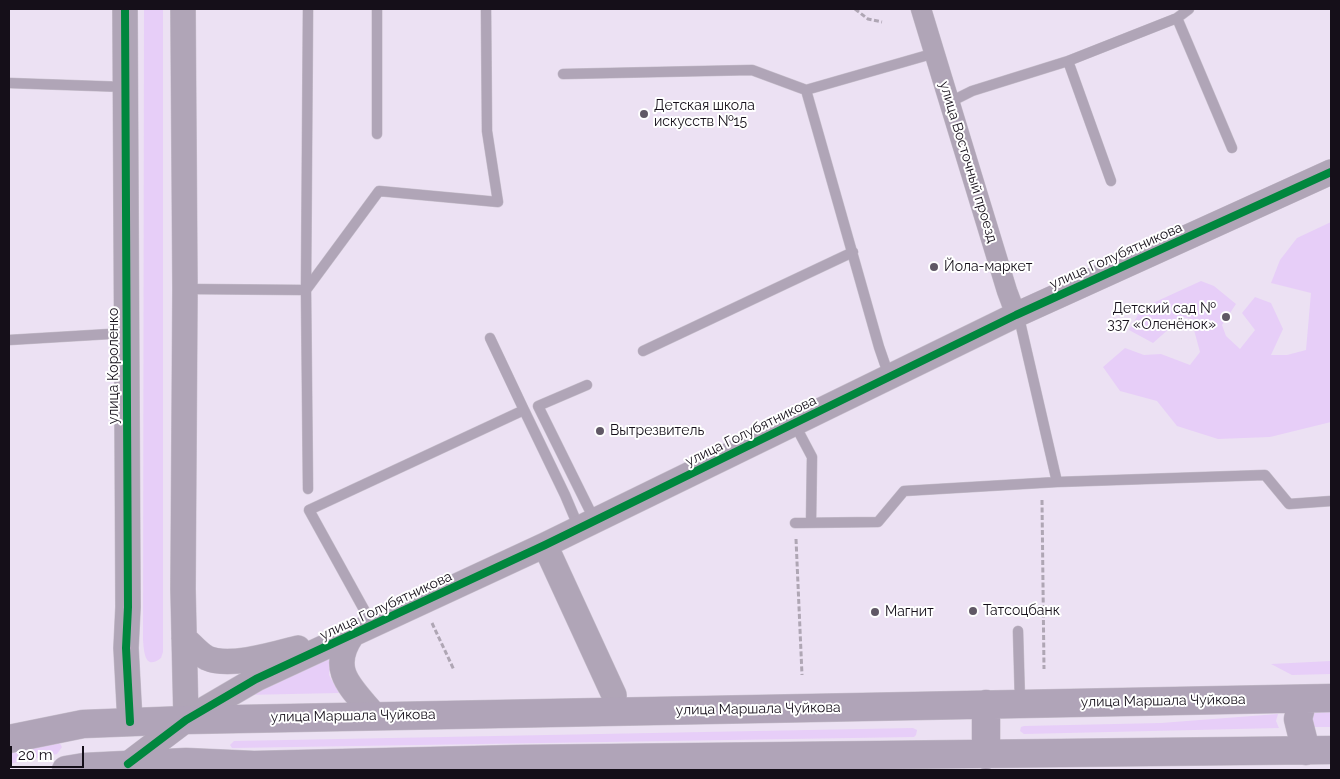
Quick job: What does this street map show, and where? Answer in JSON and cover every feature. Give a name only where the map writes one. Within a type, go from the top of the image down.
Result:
[{"type":"main road","name":"улица Маршала Чуйкова","points":[[9,739],[83,724],[186,720],[1331,698]]},
{"type":"main road","points":[[66,770],[84,767],[254,764],[986,763],[1318,751],[1298,719],[1303,699]]},
{"type":"main road","points":[[986,704],[986,763]]},
{"type":"main road","points":[[186,720],[186,766]]},
{"type":"main road","name":"улица Короленко","points":[[128,767],[130,722]]},
{"type":"street","name":"улица Короленко","points":[[125,9],[128,607],[126,648],[130,722]]},
{"type":"street","points":[[183,9],[185,288],[184,638],[186,720]]},
{"type":"street","name":"улица Восточный проезд","points":[[921,9],[1016,315]]},
{"type":"street","name":"улица Голубятникова","points":[[128,767],[186,720],[256,679],[546,545],[1016,315],[1331,172]]},
{"type":"street","points":[[546,545],[614,695],[614,711]]},
{"type":"street","points":[[362,631],[344,646],[341,660],[343,676],[375,716]]},
{"type":"street","name":"улица Голубятникова","points":[[184,638],[206,657],[217,661],[248,660],[362,631]]},
{"type":"lane","points":[[308,9],[306,290],[308,489]]},
{"type":"lane","points":[[377,9],[377,134]]},
{"type":"lane","points":[[306,290],[379,191],[498,202],[487,130],[486,9]]},
{"type":"lane","points":[[950,102],[972,92],[1068,61],[1177,18],[1189,9]]},
{"type":"lane","points":[[1177,18],[1232,148]]},
{"type":"lane","points":[[563,74],[752,70],[806,90],[935,53]]},
{"type":"lane","points":[[1068,61],[1110,181]]},
{"type":"lane","points":[[9,83],[125,87]]},
{"type":"lane","points":[[806,90],[879,347],[890,377]]},
{"type":"lane","points":[[643,351],[853,252]]},
{"type":"lane","points":[[185,288],[306,290]]},
{"type":"lane","points":[[1016,315],[1020,322],[1057,482]]},
{"type":"lane","points":[[9,340],[126,333]]},
{"type":"lane","points":[[490,338],[565,495],[587,525]]},
{"type":"lane","points":[[587,385],[538,406],[587,525]]},
{"type":"lane","points":[[362,631],[309,510],[524,410]]},
{"type":"lane","points":[[794,423],[812,457],[811,523]]},
{"type":"lane","points":[[795,523],[878,522],[904,491],[1057,482],[1264,475],[1289,504],[1331,502]]},
{"type":"lane","points":[[1018,631],[1020,704]]},
{"type":"path","points":[[855,9],[868,19],[882,22]]},
{"type":"path","points":[[432,621],[454,670]]},
{"type":"shaded area","points":[[144,9],[163,9],[163,652],[161,658],[152,662],[146,658],[143,640]]},
{"type":"shaded area","name":"Детский сад № 337 «Оленёнок»","points":[[1331,222],[1331,422],[1270,437],[1218,439],[1177,426],[1157,401],[1120,391],[1103,367],[1125,348],[1144,355],[1161,354],[1190,365],[1200,352],[1191,319],[1180,316],[1153,343],[1129,330],[1142,308],[1201,281],[1214,286],[1236,304],[1222,325],[1226,336],[1240,349],[1255,330],[1242,313],[1255,297],[1271,303],[1283,329],[1271,355],[1287,355],[1306,350],[1311,293],[1271,283],[1280,260],[1297,238]]},
{"type":"shaded area","points":[[331,656],[329,675],[339,693],[244,695]]},
{"type":"shaded area","points":[[1331,661],[1331,674],[1292,675],[1271,664]]},
{"type":"shaded area","points":[[1308,712],[1331,712],[1331,727],[1308,727]]},
{"type":"shaded area","points":[[1278,714],[1276,721],[1279,728],[1024,734],[1020,731],[1021,727],[1024,726],[1161,723]]},
{"type":"shaded area","points":[[913,728],[917,730],[914,737],[232,748],[230,745],[234,741]]},
{"type":"shaded area","points":[[58,740],[62,747],[57,754],[9,764],[9,748]]},
{"type":"cycle path","points":[[125,9],[128,607],[126,648],[130,722]]},
{"type":"cycle path","points":[[128,764],[186,720],[256,679],[545,545],[1016,315],[1331,172]]},
{"type":"place","name":"Детская школа искусств №15","points":[[644,114]]},
{"type":"place","name":"Йола-маркет","points":[[934,267]]},
{"type":"place","name":"Детский сад № 337 «Оленёнок»","points":[[1226,317]]},
{"type":"place","name":"Вытрезвитель","points":[[600,431]]},
{"type":"place","name":"Татсоцбанк","points":[[973,611]]},
{"type":"place","name":"Магнит","points":[[875,612]]}]
